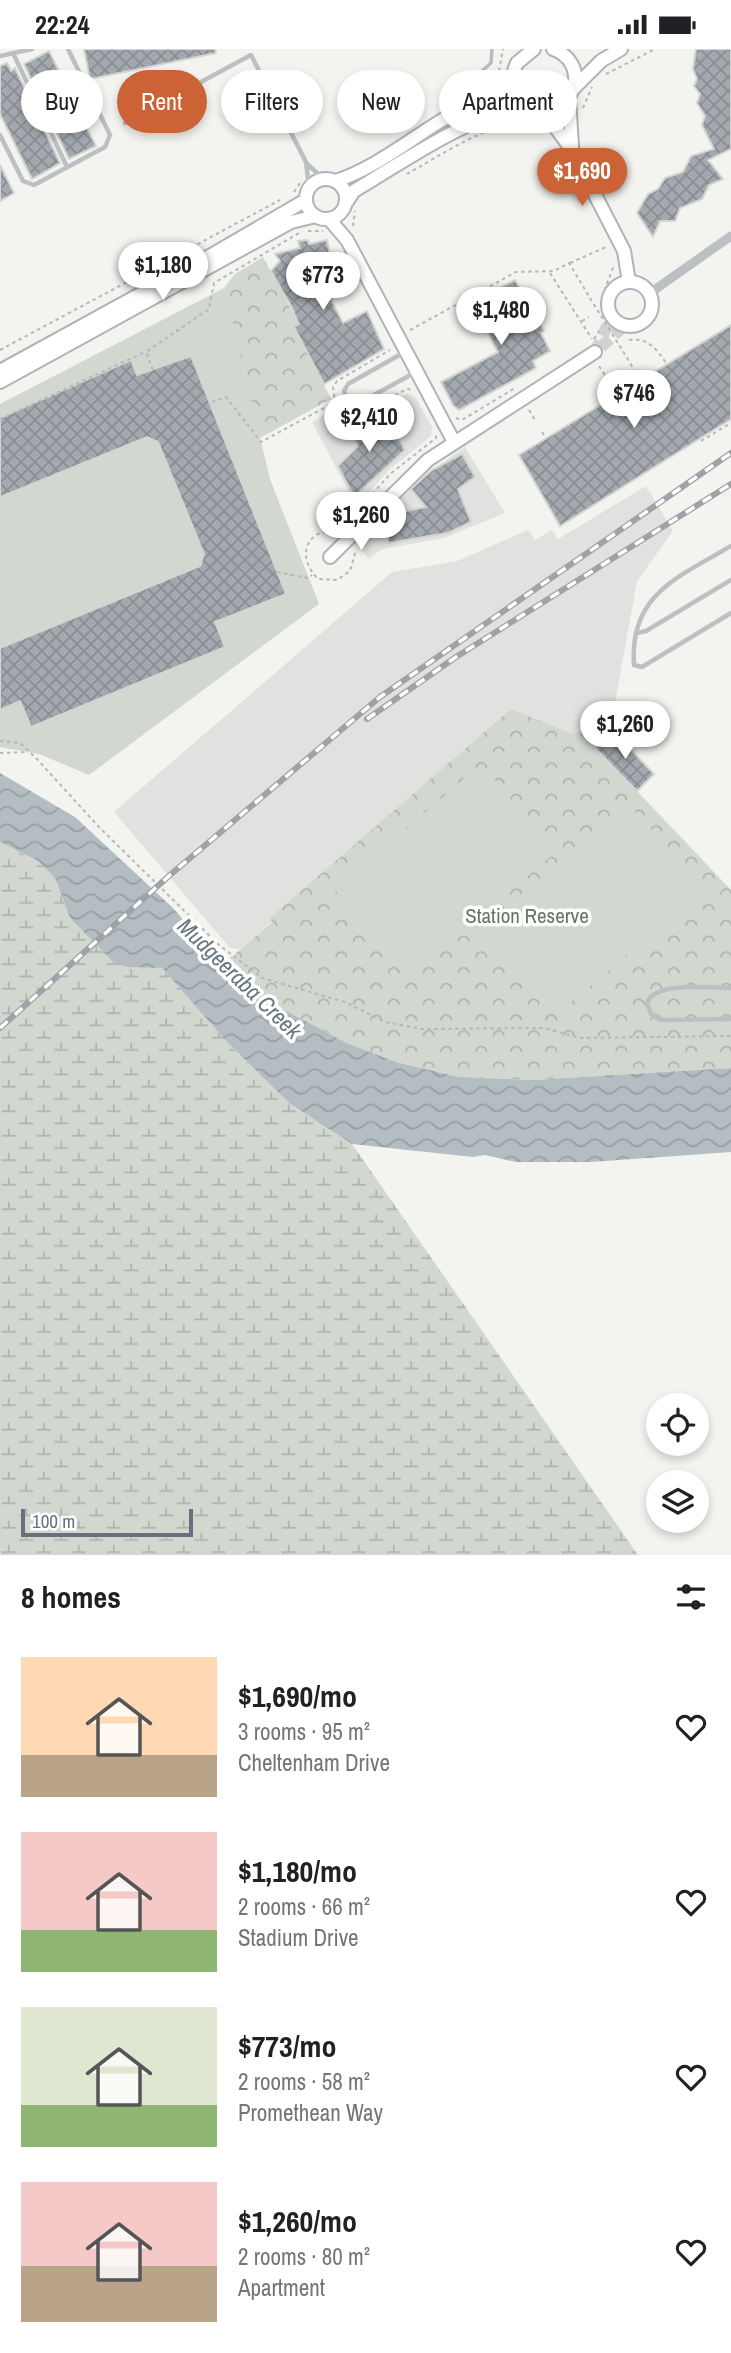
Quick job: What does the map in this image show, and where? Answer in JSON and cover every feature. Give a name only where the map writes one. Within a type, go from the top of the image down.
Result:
[{"type":"street","points":[[514,49],[517,63]]},
{"type":"street","points":[[514,70],[517,63],[534,49]]},
{"type":"street","points":[[577,87],[601,61],[621,49]]},
{"type":"street","points":[[559,50],[574,70]]},
{"type":"street","points":[[1,372],[246,236],[305,189],[354,175],[439,122]]},
{"type":"street","points":[[322,222],[349,207],[354,191],[455,133]]},
{"type":"street","points":[[560,133],[572,150],[618,251],[629,282]]},
{"type":"street","points":[[572,133],[572,150]]},
{"type":"street","points":[[330,180],[345,191],[349,207],[350,234],[406,351],[454,442]]},
{"type":"street","points":[[305,189],[322,222]]},
{"type":"street","points":[[1,372],[291,222],[322,222],[350,234]]},
{"type":"street","points":[[650,293],[731,236]]},
{"type":"street","points":[[615,287],[629,282],[640,284],[650,293],[652,310],[646,320],[634,326],[624,326],[612,316],[608,308],[609,298],[615,287],[618,251]]},
{"type":"street","points":[[330,557],[404,481],[454,442],[579,365],[595,351]]},
{"type":"lane","points":[[0,56],[32,49]]},
{"type":"lane","points":[[0,135],[23,181],[34,185],[105,146],[110,135],[68,49]]},
{"type":"lane","points":[[13,53],[67,167]]},
{"type":"lane","points":[[207,79],[251,55],[306,162],[330,180]]},
{"type":"lane","points":[[305,189],[306,162]]},
{"type":"lane","points":[[406,351],[351,381],[344,395],[356,403],[417,371]]},
{"type":"lane","points":[[731,546],[654,594],[642,615],[633,662],[638,668],[731,614]]},
{"type":"lane","points":[[637,633],[646,631],[731,580]]},
{"type":"lane","points":[[731,988],[663,989],[652,994],[647,1003],[651,1014],[661,1020],[731,1020]]},
{"type":"path","points":[[502,65],[503,49]]},
{"type":"path","points":[[404,176],[488,133]]},
{"type":"path","points":[[566,165],[581,195]]},
{"type":"path","points":[[291,194],[305,189]]},
{"type":"path","points":[[0,349],[281,200]]},
{"type":"path","points":[[349,207],[353,216],[350,234]]},
{"type":"path","points":[[0,419],[146,352],[209,309],[214,283],[322,222]]},
{"type":"path","points":[[408,332],[516,272],[549,271],[610,244],[618,251]]},
{"type":"path","points":[[569,263],[645,387]]},
{"type":"path","points":[[602,297],[613,274],[614,263]]},
{"type":"path","points":[[549,271],[581,322],[606,377]]},
{"type":"path","points":[[581,322],[589,317]]},
{"type":"path","points":[[629,340],[643,339],[666,363]]},
{"type":"path","points":[[390,350],[337,381],[333,387],[335,403],[341,410],[354,416],[407,389],[416,392]]},
{"type":"path","points":[[146,352],[153,370]]},
{"type":"path","points":[[612,387],[616,393]]},
{"type":"path","points":[[212,401],[226,397],[261,442],[335,403]]},
{"type":"path","points":[[527,406],[535,420]]},
{"type":"path","points":[[701,441],[731,423]]},
{"type":"path","points":[[435,426],[436,438]]},
{"type":"path","points":[[542,432],[546,438]]},
{"type":"path","points":[[277,572],[308,578],[313,574]]},
{"type":"path","points":[[0,741],[20,743],[99,827],[218,944],[262,978],[345,1002],[385,1023],[422,1029],[544,1028],[580,1038],[731,1036]]},
{"type":"path","points":[[0,753],[29,752]]},
{"type":"shaded area","points":[[408,393],[416,398],[432,427],[431,436],[389,470],[356,506],[312,422],[336,408],[346,428]]},
{"type":"shaded area","points":[[465,447],[505,513],[444,538],[382,549],[369,559],[359,547],[396,502],[432,470]]},
{"type":"shaded area","points":[[646,486],[673,531],[637,581],[615,703],[573,734],[270,918],[272,921],[240,949],[230,948],[114,812],[392,572],[457,561],[528,530],[535,540],[552,530],[558,539]]},
{"type":"green space","points":[[263,257],[299,324],[294,327],[331,399],[260,438],[224,288],[235,274]]},
{"type":"green space","points":[[224,288],[270,479],[319,604],[89,775],[39,754],[0,747],[0,404]]},
{"type":"green space","name":"Station Reserve","points":[[511,709],[573,734],[579,730],[731,890],[731,1068],[533,1080],[459,1077],[396,1062],[349,1044],[273,1004],[222,965],[272,922],[270,918]]},
{"type":"green space","points":[[481,764],[556,852],[410,978],[335,890]]},
{"type":"green space","points":[[631,807],[706,890],[555,1015],[485,934]]},
{"type":"green space","points":[[0,842],[38,861],[55,878],[70,918],[112,961],[162,968],[226,1041],[289,1103],[352,1144],[638,1555],[0,1555]]},
{"type":"water","points":[[0,773],[75,817],[173,908],[222,965],[273,1004],[349,1044],[396,1062],[459,1077],[533,1080],[731,1068],[731,1152],[591,1162],[516,1162],[485,1155],[473,1157],[352,1144],[289,1103],[226,1041],[162,968],[128,967],[112,961],[70,918],[55,878],[38,861],[0,842]]},
{"type":"building","points":[[84,49],[215,49],[216,53],[134,70],[117,70],[117,73],[103,76],[103,70],[88,70]]},
{"type":"building","points":[[696,49],[731,49],[731,149],[708,160],[723,179],[709,185],[702,199],[680,208],[675,221],[660,221],[653,237],[637,213],[648,194],[658,189],[665,178],[683,172],[691,156],[714,149],[702,125],[705,116],[697,103],[700,94],[694,86],[697,79],[693,69]]},
{"type":"building","points":[[49,51],[58,70],[27,70],[24,64]]},
{"type":"building","points":[[7,63],[11,71],[15,68],[21,81],[21,133],[46,133],[60,163],[32,179],[0,114],[0,66]]},
{"type":"building","points":[[57,133],[90,133],[96,146],[69,159]]},
{"type":"building","points":[[0,165],[14,193],[0,201]]},
{"type":"building","points":[[308,240],[309,244],[327,240],[337,290],[327,292],[343,323],[367,311],[384,349],[324,384],[294,327],[299,324],[291,306],[271,271],[280,261],[275,254],[300,248],[298,241]]},
{"type":"building","points":[[515,280],[544,331],[541,333],[550,351],[533,361],[536,368],[459,410],[453,405],[441,382],[498,352],[472,303]]},
{"type":"building","points":[[731,325],[731,419],[560,526],[519,455]]},
{"type":"building","points":[[191,356],[286,594],[215,622],[225,647],[31,727],[20,701],[0,710],[0,648],[200,566],[204,554],[158,442],[147,437],[0,497],[0,418],[131,360],[137,375]]},
{"type":"building","points":[[374,415],[384,433],[390,429],[405,450],[354,497],[338,466],[358,446],[349,429]]},
{"type":"building","points":[[462,454],[475,477],[458,489],[471,522],[448,533],[388,543],[386,515],[426,507],[411,489],[432,470]]},
{"type":"building","points":[[613,731],[654,774],[637,791],[595,748]]},
{"type":"waterway","points":[[483,70],[491,63],[492,49]]},
{"type":"tunnel","points":[[595,352],[612,316]]},
{"type":"tunnel","points":[[601,347],[624,326]]},
{"type":"railway","points":[[0,1028],[170,875],[380,697],[731,453]]},
{"type":"railway","points":[[367,719],[456,657],[731,484]]},
{"type":"water label","name":"Mudgeeraba Creek","points":[[240,978]]}]
